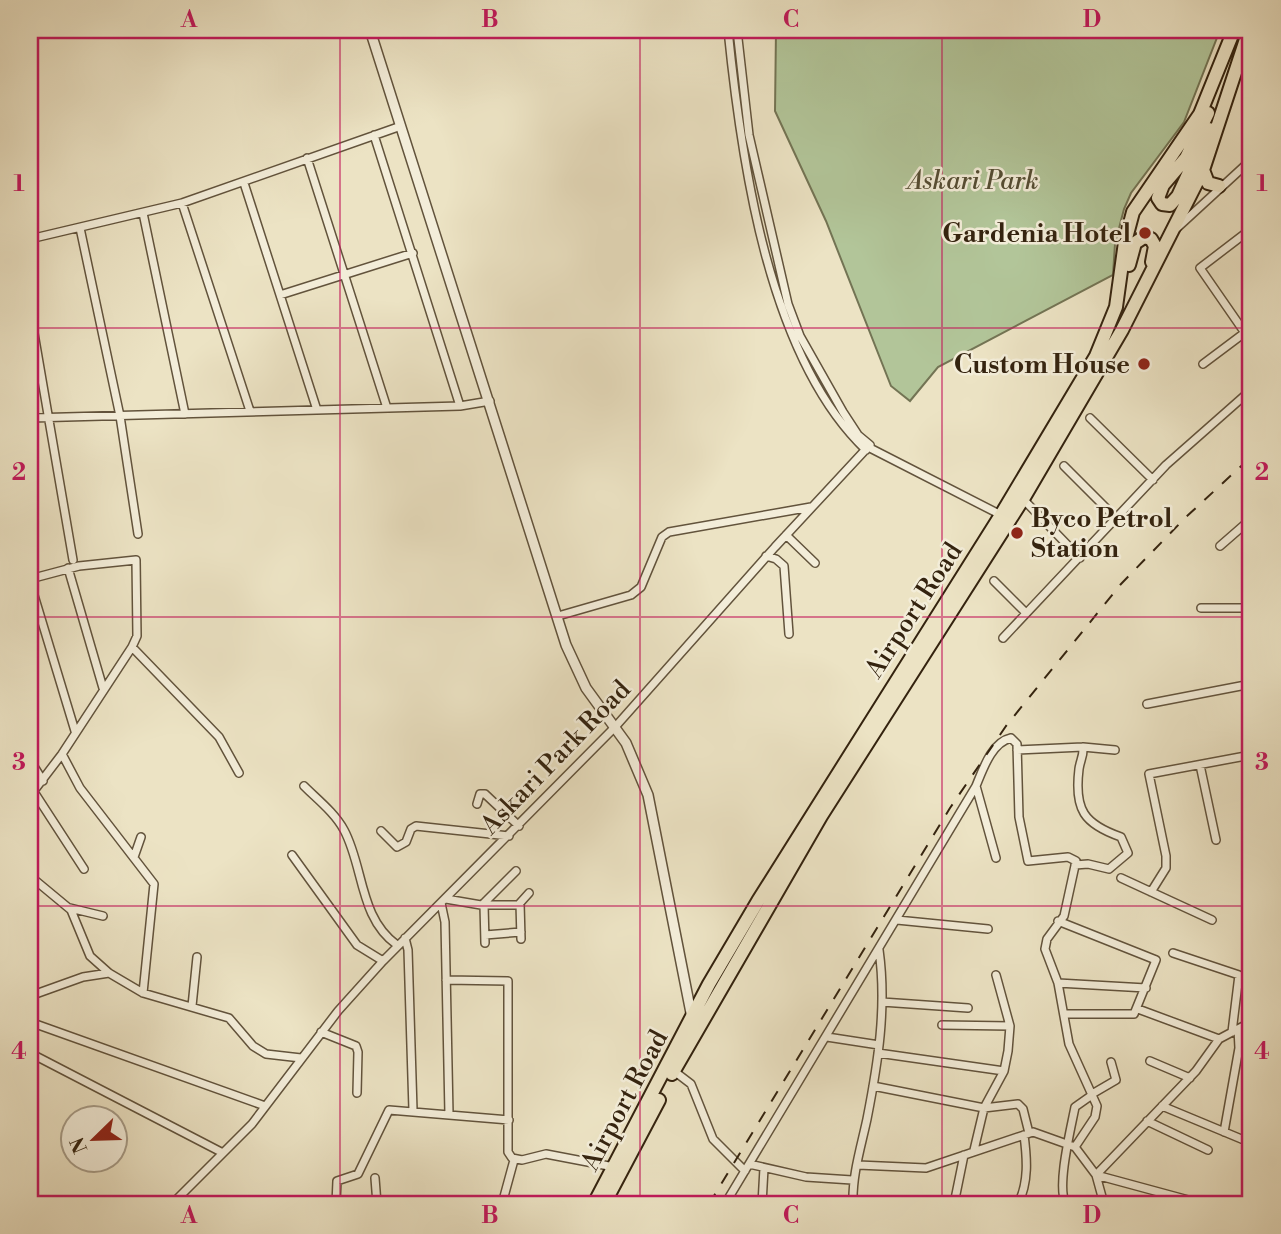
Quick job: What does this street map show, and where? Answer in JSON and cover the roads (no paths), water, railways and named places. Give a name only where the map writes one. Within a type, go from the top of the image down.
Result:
[{"type":"main road","name":"Airport Road","points":[[594,1204],[709,984],[806,823],[1001,515],[1096,356],[1118,301],[1125,242],[1133,212],[1143,192],[1181,147],[1216,82],[1234,30]]},
{"type":"main road","name":"Airport Road","points":[[604,1204],[674,1071],[821,816],[1023,499],[1147,282],[1203,170],[1249,30]]},
{"type":"main road","points":[[1216,82],[1200,134],[1186,158],[1159,192],[1162,204],[1170,205],[1178,196],[1229,91]]},
{"type":"main road","points":[[1203,170],[1208,183],[1219,186]]},
{"type":"main road","points":[[1118,301],[1124,293],[1133,247],[1144,237],[1151,239],[1155,246],[1147,282]]},
{"type":"street","points":[[370,30],[566,645],[586,688],[616,726],[648,795],[696,1035]]},
{"type":"street","points":[[728,30],[741,135],[781,312],[794,343],[838,419],[868,448],[1001,515]]},
{"type":"street","points":[[737,30],[749,135],[788,304],[800,336],[843,412],[868,448]]},
{"type":"street","points":[[30,239],[182,203],[401,126]]},
{"type":"street","points":[[374,135],[460,406]]},
{"type":"street","points":[[307,158],[387,408]]},
{"type":"street","points":[[1172,233],[1219,186],[1251,160]]},
{"type":"street","points":[[244,183],[317,410]]},
{"type":"street","points":[[182,203],[250,411]]},
{"type":"street","points":[[143,213],[185,414]]},
{"type":"street","points":[[80,228],[120,416],[138,534]]},
{"type":"street","points":[[1203,365],[1248,330],[1200,268],[1251,229]]},
{"type":"street","points":[[280,295],[413,253]]},
{"type":"street","points":[[30,310],[71,564],[103,688]]},
{"type":"street","points":[[1003,638],[1153,480],[1251,390]]},
{"type":"street","points":[[30,418],[460,406],[490,401]]},
{"type":"street","points":[[1090,418],[1153,480]]},
{"type":"street","name":"Askari Park Road","points":[[172,1204],[265,1106],[321,1032],[383,961],[616,726],[766,556],[868,448]]},
{"type":"street","points":[[1064,466],[1116,518]]},
{"type":"street","points":[[1023,499],[1080,558]]},
{"type":"street","points":[[558,616],[631,595],[640,587],[662,537],[668,532],[812,507]]},
{"type":"street","points":[[1220,546],[1251,519]]},
{"type":"street","points":[[786,535],[815,563]]},
{"type":"street","points":[[766,556],[776,559],[784,566],[789,634]]},
{"type":"street","points":[[75,731],[30,581],[71,564],[136,560],[137,636],[62,754],[32,794],[84,869]]},
{"type":"street","points":[[994,581],[1025,612]]},
{"type":"street","points":[[1202,608],[1251,608]]},
{"type":"street","points":[[132,647],[219,737],[239,772]]},
{"type":"street","points":[[1147,704],[1251,684]]},
{"type":"street","points":[[739,1204],[726,1202],[1000,744],[1011,738],[1017,744],[1018,817],[1028,861],[1074,858],[1068,904],[1047,939],[1045,949],[1058,983],[1069,1044],[1097,1106],[1094,1117],[1072,1146]]},
{"type":"street","points":[[1075,865],[1088,864],[1109,869],[1128,853],[1121,837],[1092,824],[1083,816],[1079,785],[1083,747]]},
{"type":"street","points":[[1017,750],[1083,747],[1115,750]]},
{"type":"street","points":[[62,754],[80,788],[154,884],[143,993]]},
{"type":"street","points":[[1151,892],[1166,868],[1166,856],[1149,775],[1251,755]]},
{"type":"street","points":[[30,760],[43,781]]},
{"type":"street","points":[[1200,765],[1216,840]]},
{"type":"street","points":[[304,786],[343,828],[354,855],[364,896],[384,932],[397,946]]},
{"type":"street","points":[[976,786],[996,858]]},
{"type":"street","points":[[477,804],[480,794],[485,794],[519,826]]},
{"type":"street","points":[[381,831],[397,847],[406,842],[411,829],[416,826],[509,836]]},
{"type":"street","points":[[134,857],[141,837]]},
{"type":"street","points":[[1247,848],[1251,838]]},
{"type":"street","points":[[292,855],[357,945],[383,961]]},
{"type":"street","points":[[516,871],[483,905],[485,939],[521,936],[520,905],[529,893]]},
{"type":"street","points":[[30,876],[69,908],[79,924],[90,956],[110,973],[143,993],[229,1018],[253,1046],[266,1054],[301,1058]]},
{"type":"street","points":[[1121,878],[1212,920]]},
{"type":"street","points":[[449,1114],[444,901],[520,905]]},
{"type":"street","points":[[69,908],[103,916]]},
{"type":"street","points":[[897,920],[988,929]]},
{"type":"street","points":[[1058,921],[1069,928],[1156,960],[1134,1014],[1064,1014]]},
{"type":"street","points":[[405,938],[408,950],[413,1110]]},
{"type":"street","points":[[853,1204],[852,1180],[858,1165],[879,1045],[882,1002],[879,950]]},
{"type":"street","points":[[1173,953],[1239,975],[1235,1030],[1239,1048],[1224,1132]]},
{"type":"street","points":[[192,1006],[197,957]]},
{"type":"street","points":[[1251,962],[1248,992],[1251,1008]]},
{"type":"street","points":[[30,996],[83,977],[110,973]]},
{"type":"street","points":[[974,1150],[984,1108],[1004,1070],[1010,1026],[996,975]]},
{"type":"street","points":[[446,980],[508,981],[508,1152],[514,1160]]},
{"type":"street","points":[[1058,983],[1146,988]]},
{"type":"street","points":[[882,1002],[968,1008]]},
{"type":"street","points":[[1138,1009],[1219,1039]]},
{"type":"street","points":[[30,1022],[265,1106]]},
{"type":"street","points":[[1096,1175],[1189,1078],[1219,1039],[1251,1022]]},
{"type":"street","points":[[942,1025],[1010,1026]]},
{"type":"street","points":[[321,1032],[356,1046],[357,1093]]},
{"type":"street","points":[[827,1037],[879,1045]]},
{"type":"street","points":[[30,1053],[223,1153]]},
{"type":"street","points":[[878,1054],[1004,1070]]},
{"type":"street","points":[[1150,1061],[1189,1078]]},
{"type":"street","points":[[1066,1204],[1062,1197],[1062,1179],[1072,1146],[1076,1104],[1116,1080],[1111,1062]]},
{"type":"street","points":[[674,1071],[691,1084],[713,1139],[747,1167],[806,1177],[852,1180]]},
{"type":"street","points":[[873,1086],[984,1108],[1021,1105],[1027,1165],[1021,1203]]},
{"type":"street","points":[[1162,1106],[1251,1143]]},
{"type":"street","points":[[336,1204],[337,1181],[358,1174],[386,1113],[393,1109],[509,1120]]},
{"type":"street","points":[[1147,1121],[1208,1150]]},
{"type":"street","points":[[858,1165],[926,1168],[1026,1134],[1052,1137],[1072,1146],[1096,1175],[1104,1204]]},
{"type":"street","points":[[514,1160],[546,1154],[614,1167]]},
{"type":"street","points":[[954,1204],[964,1155]]},
{"type":"street","points":[[502,1204],[514,1160]]},
{"type":"street","points":[[762,1204],[764,1168]]},
{"type":"street","points":[[1096,1175],[1203,1204]]},
{"type":"street","points":[[376,1178],[377,1204]]},
{"type":"railway","points":[[709,1204],[950,808],[1006,726],[1121,584],[1186,517],[1251,457]]},
{"type":"place","name":"Gardenia Hotel","points":[[1145,233]]},
{"type":"place","name":"Custom House","points":[[1144,364]]},
{"type":"place","name":"Byco Petrol Station","points":[[1017,533]]},
{"type":"park label","name":"Askari Park","points":[[973,180]]}]
